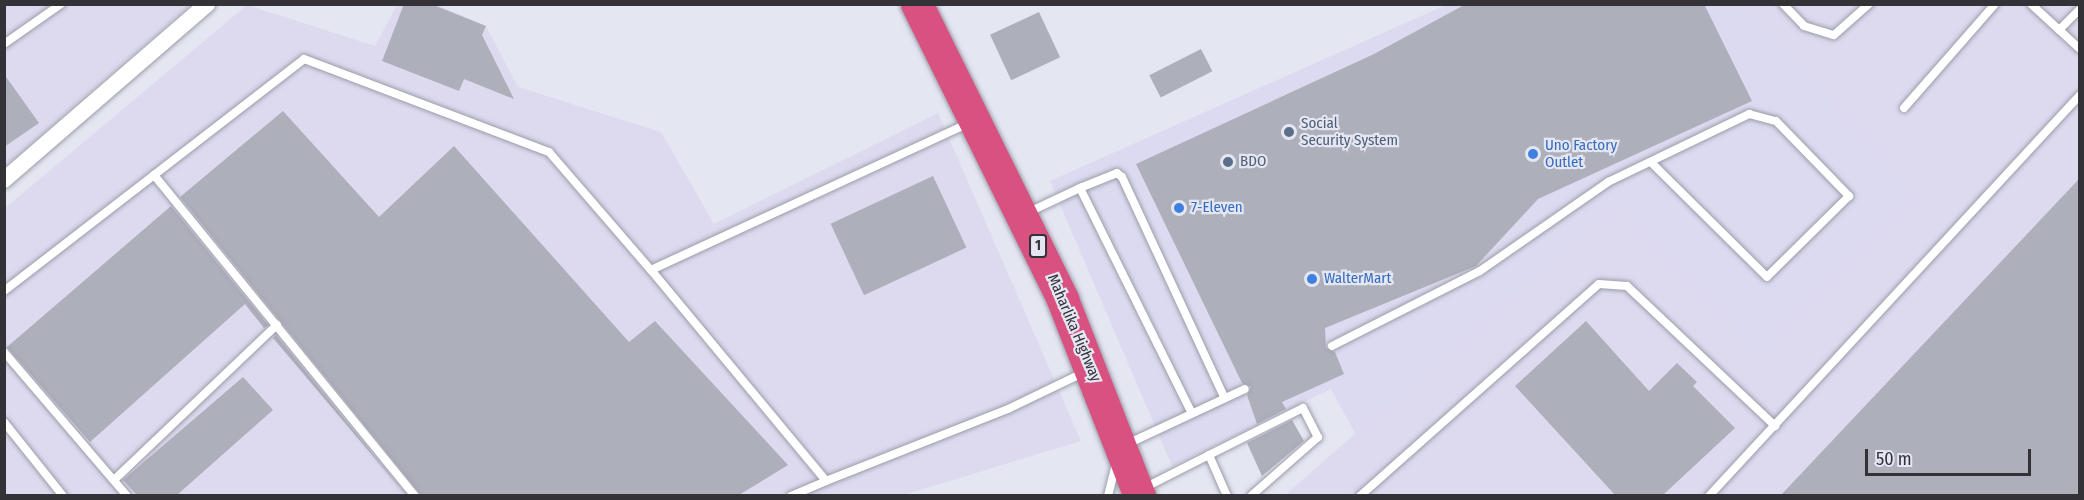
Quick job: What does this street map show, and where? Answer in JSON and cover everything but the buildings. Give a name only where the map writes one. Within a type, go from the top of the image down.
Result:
[{"type":"highway","name":"Maharlika Highway","points":[[917,4],[978,119],[1023,214],[1093,369],[1139,493]]},
{"type":"street","points":[[4,180],[207,4]]},
{"type":"lane","points":[[6,40],[61,4]]},
{"type":"lane","points":[[1783,4],[1804,26],[1834,34],[1869,4]]},
{"type":"lane","points":[[1904,108],[1995,4]]},
{"type":"lane","points":[[2031,4],[2079,49]]},
{"type":"lane","points":[[2059,30],[2079,9]]},
{"type":"lane","points":[[4,291],[304,59],[549,152],[651,270],[826,481]]},
{"type":"lane","points":[[1709,495],[2079,95]]},
{"type":"lane","points":[[1332,346],[1440,294],[1608,182],[1652,163],[1749,114],[1776,121],[1849,196],[1767,277],[1652,163]]},
{"type":"lane","points":[[651,270],[978,119]]},
{"type":"lane","points":[[1023,214],[1118,173],[1122,177],[1224,398]]},
{"type":"lane","points":[[154,175],[415,495]]},
{"type":"lane","points":[[1080,188],[1191,412]]},
{"type":"lane","points":[[1360,495],[1599,284],[1627,286],[1775,426]]},
{"type":"lane","points":[[114,480],[277,325]]},
{"type":"lane","points":[[4,352],[127,495]]},
{"type":"lane","points":[[791,495],[1008,409],[1093,369]]},
{"type":"lane","points":[[1108,495],[1121,447],[1191,412],[1245,389]]},
{"type":"lane","points":[[1139,493],[1304,408],[1318,437],[1251,495]]},
{"type":"lane","points":[[4,422],[63,495]]},
{"type":"lane","points":[[1209,455],[1227,495]]},
{"type":"shaded area","name":"WalterMart","points":[[1744,4],[1913,194],[1759,355],[1618,203],[1356,435],[1331,389],[1172,466],[1050,181],[1446,5]]},
{"type":"shaded area","points":[[5,5],[190,5],[5,166]]},
{"type":"shaded area","points":[[247,5],[375,46],[397,5],[437,5],[486,26],[518,87],[661,132],[714,224],[938,113],[1081,441],[904,495],[5,495],[4,209]]},
{"type":"shaded area","points":[[1744,5],[2079,5],[2079,495],[1284,496],[1618,203],[1759,354],[1913,194]]},
{"type":"place","name":"Social Security System","points":[[1289,132]]},
{"type":"place","name":"Uno Factory Outlet","points":[[1533,154]]},
{"type":"place","name":"BDO","points":[[1228,162]]},
{"type":"place","name":"7-Eleven","points":[[1179,208]]},
{"type":"place","name":"WalterMart","points":[[1312,279]]}]
